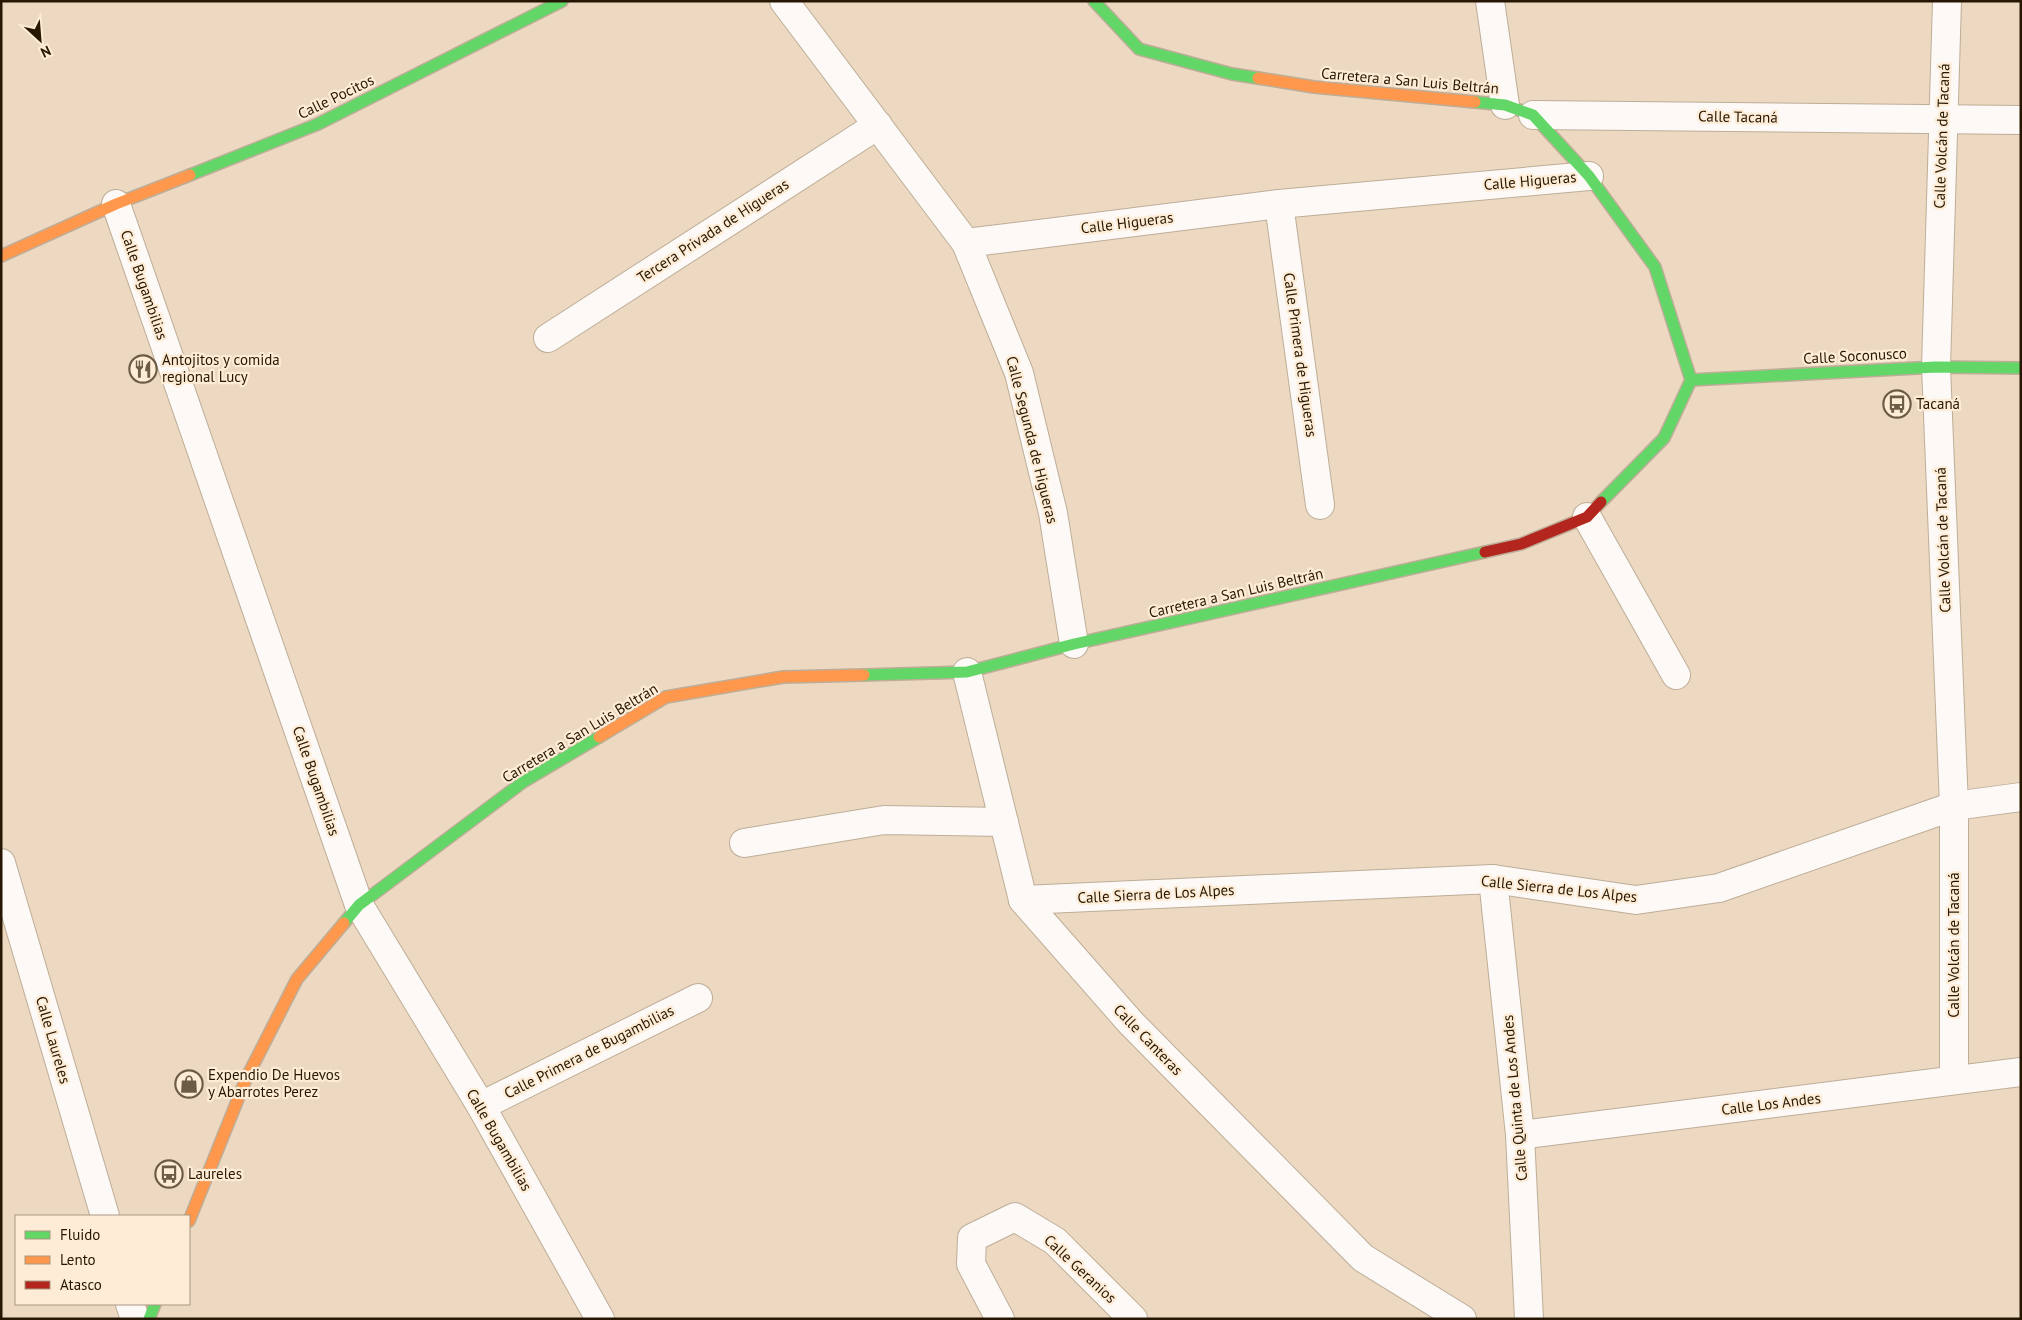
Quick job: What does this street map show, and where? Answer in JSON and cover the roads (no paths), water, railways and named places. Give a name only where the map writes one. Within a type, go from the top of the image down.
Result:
[{"type":"street","name":"Calle Pocitos","points":[[1,256],[116,204],[318,124],[562,1]]},
{"type":"street","points":[[784,1],[966,243]]},
{"type":"street","name":"Carretera a San Luis Beltrán","points":[[190,1219],[246,1079],[297,979],[359,906],[523,782],[666,697],[783,677],[967,672],[1074,644],[1520,544],[1587,517],[1664,438],[1691,380],[1655,267],[1589,176],[1533,115],[1505,104],[1314,87],[1232,74],[1139,50],[1094,1]]},
{"type":"street","points":[[1490,1],[1505,104]]},
{"type":"street","name":"Calle Volcán de Tacaná","points":[[1947,1],[1936,367],[1954,806],[1954,1080]]},
{"type":"street","name":"Calle Tacaná","points":[[1533,115],[2021,120]]},
{"type":"street","name":"Tercera Privada de Higueras","points":[[548,338],[878,125]]},
{"type":"street","name":"Calle Higueras","points":[[966,243],[1279,204],[1589,176]]},
{"type":"street","name":"Calle Bugambilias","points":[[116,204],[359,906],[481,1106],[600,1319]]},
{"type":"street","name":"Calle Primera de Higueras","points":[[1279,204],[1320,505]]},
{"type":"street","name":"Calle Segunda de Higueras","points":[[966,243],[1018,373],[1053,513],[1074,644]]},
{"type":"street","name":"Calle Soconusco","points":[[1691,380],[1936,367],[2021,368]]},
{"type":"street","points":[[1587,517],[1676,675]]},
{"type":"street","name":"Calle Canteras","points":[[967,672],[1023,900],[1131,1024],[1363,1258],[1462,1319]]},
{"type":"street","name":"Calle Sierra de Los Alpes","points":[[1023,900],[1493,879],[1636,900],[1718,888],[1954,806],[2021,797]]},
{"type":"street","points":[[744,843],[884,820],[1004,822]]},
{"type":"street","name":"Calle Laureles","points":[[1,863],[12,939],[105,1215]]},
{"type":"street","name":"Calle Quinta de Los Andes","points":[[1493,879],[1520,1135],[1529,1319]]},
{"type":"street","name":"Calle Primera de Bugambilias","points":[[481,1106],[698,998]]},
{"type":"street","name":"Calle Los Andes","points":[[1520,1135],[2021,1072]]},
{"type":"street","name":"Calle Geranios","points":[[1000,1319],[971,1264],[972,1238],[1015,1217],[1055,1241],[1132,1319]]},
{"type":"street","points":[[130,1305],[135,1319]]},
{"type":"street","points":[[149,1319],[155,1305]]},
{"type":"place","name":"Antojitos y comida regional Lucy","points":[[143,369]]},
{"type":"place","name":"Tacaná","points":[[1897,404]]},
{"type":"place","name":"Expendio De Huevos y Abarrotes Perez","points":[[189,1084]]},
{"type":"place","name":"Laureles","points":[[169,1174]]}]
